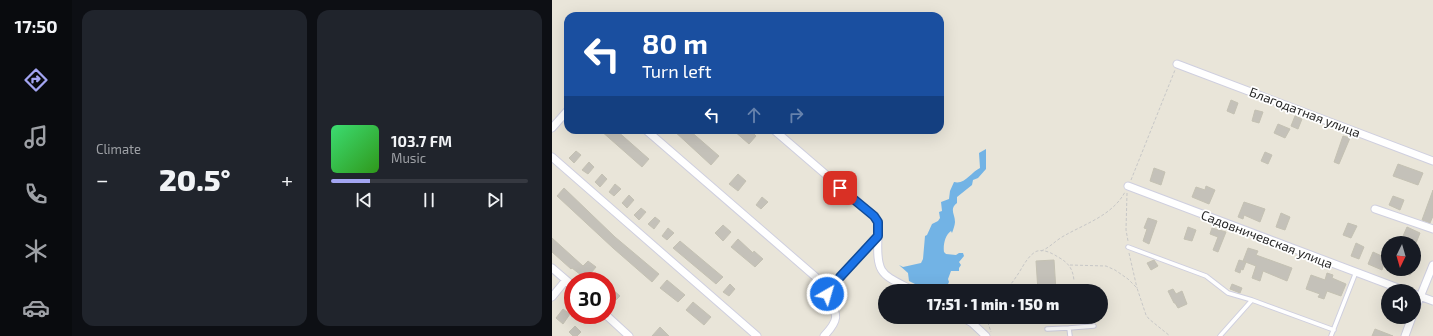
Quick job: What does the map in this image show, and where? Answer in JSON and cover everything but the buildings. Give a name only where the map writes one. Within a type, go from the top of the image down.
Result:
[{"type":"street","name":"Благодатная улица","points":[[1177,64],[1433,161]]},
{"type":"street","points":[[552,128],[564,114]]},
{"type":"street","points":[[651,134],[818,279],[835,311],[836,319],[833,327],[824,336]]},
{"type":"street","points":[[779,134],[874,216],[878,222],[878,262],[881,270],[901,284]]},
{"type":"street","points":[[552,156],[757,336]]},
{"type":"street","name":"Садовничевская улица","points":[[1128,186],[1388,284]]},
{"type":"street","points":[[1375,209],[1433,229]]},
{"type":"street","points":[[827,294],[840,277],[878,236]]},
{"type":"street","points":[[1421,288],[1433,265]]},
{"type":"street","points":[[552,268],[564,278]]},
{"type":"street","points":[[552,297],[564,282]]},
{"type":"street","points":[[1421,296],[1433,301]]},
{"type":"street","points":[[616,324],[629,336]]},
{"type":"street","points":[[973,324],[989,335]]},
{"type":"street","points":[[1405,336],[1409,324]]},
{"type":"lane","points":[[1128,247],[1206,276],[1228,293],[1252,300],[1334,330]]},
{"type":"lane","points":[[1331,336],[1356,272]]},
{"type":"lane","points":[[1220,336],[1252,300]]},
{"type":"lane","points":[[1047,329],[1094,326]]},
{"type":"lane","points":[[1069,328],[1070,336]]},
{"type":"path","points":[[1010,284],[1022,266],[1036,252],[1048,248],[1062,237],[1097,219],[1120,201],[1128,186],[1177,64]]},
{"type":"path","points":[[1128,186],[1126,230],[1128,247],[1137,288],[1149,320],[1170,336]]},
{"type":"path","points":[[1041,251],[1052,253],[1070,265],[1073,272],[1074,281]]},
{"type":"path","points":[[1070,265],[1106,266],[1128,279],[1137,288]]},
{"type":"path","points":[[988,324],[989,335]]},
{"type":"water","points":[[986,149],[986,169],[978,178],[973,180],[972,185],[957,197],[957,203],[953,207],[955,219],[954,226],[952,233],[951,231],[947,235],[944,243],[944,252],[946,254],[956,255],[963,253],[964,256],[959,262],[961,265],[959,271],[951,271],[948,284],[915,284],[909,281],[908,273],[899,265],[903,267],[921,263],[923,259],[925,236],[927,235],[932,224],[940,218],[939,212],[942,211],[941,202],[949,199],[950,191],[954,182],[961,182],[965,180],[980,168],[979,153]]},
{"type":"route","points":[[827,294],[840,277],[878,236],[878,222],[874,216],[840,188]]}]
